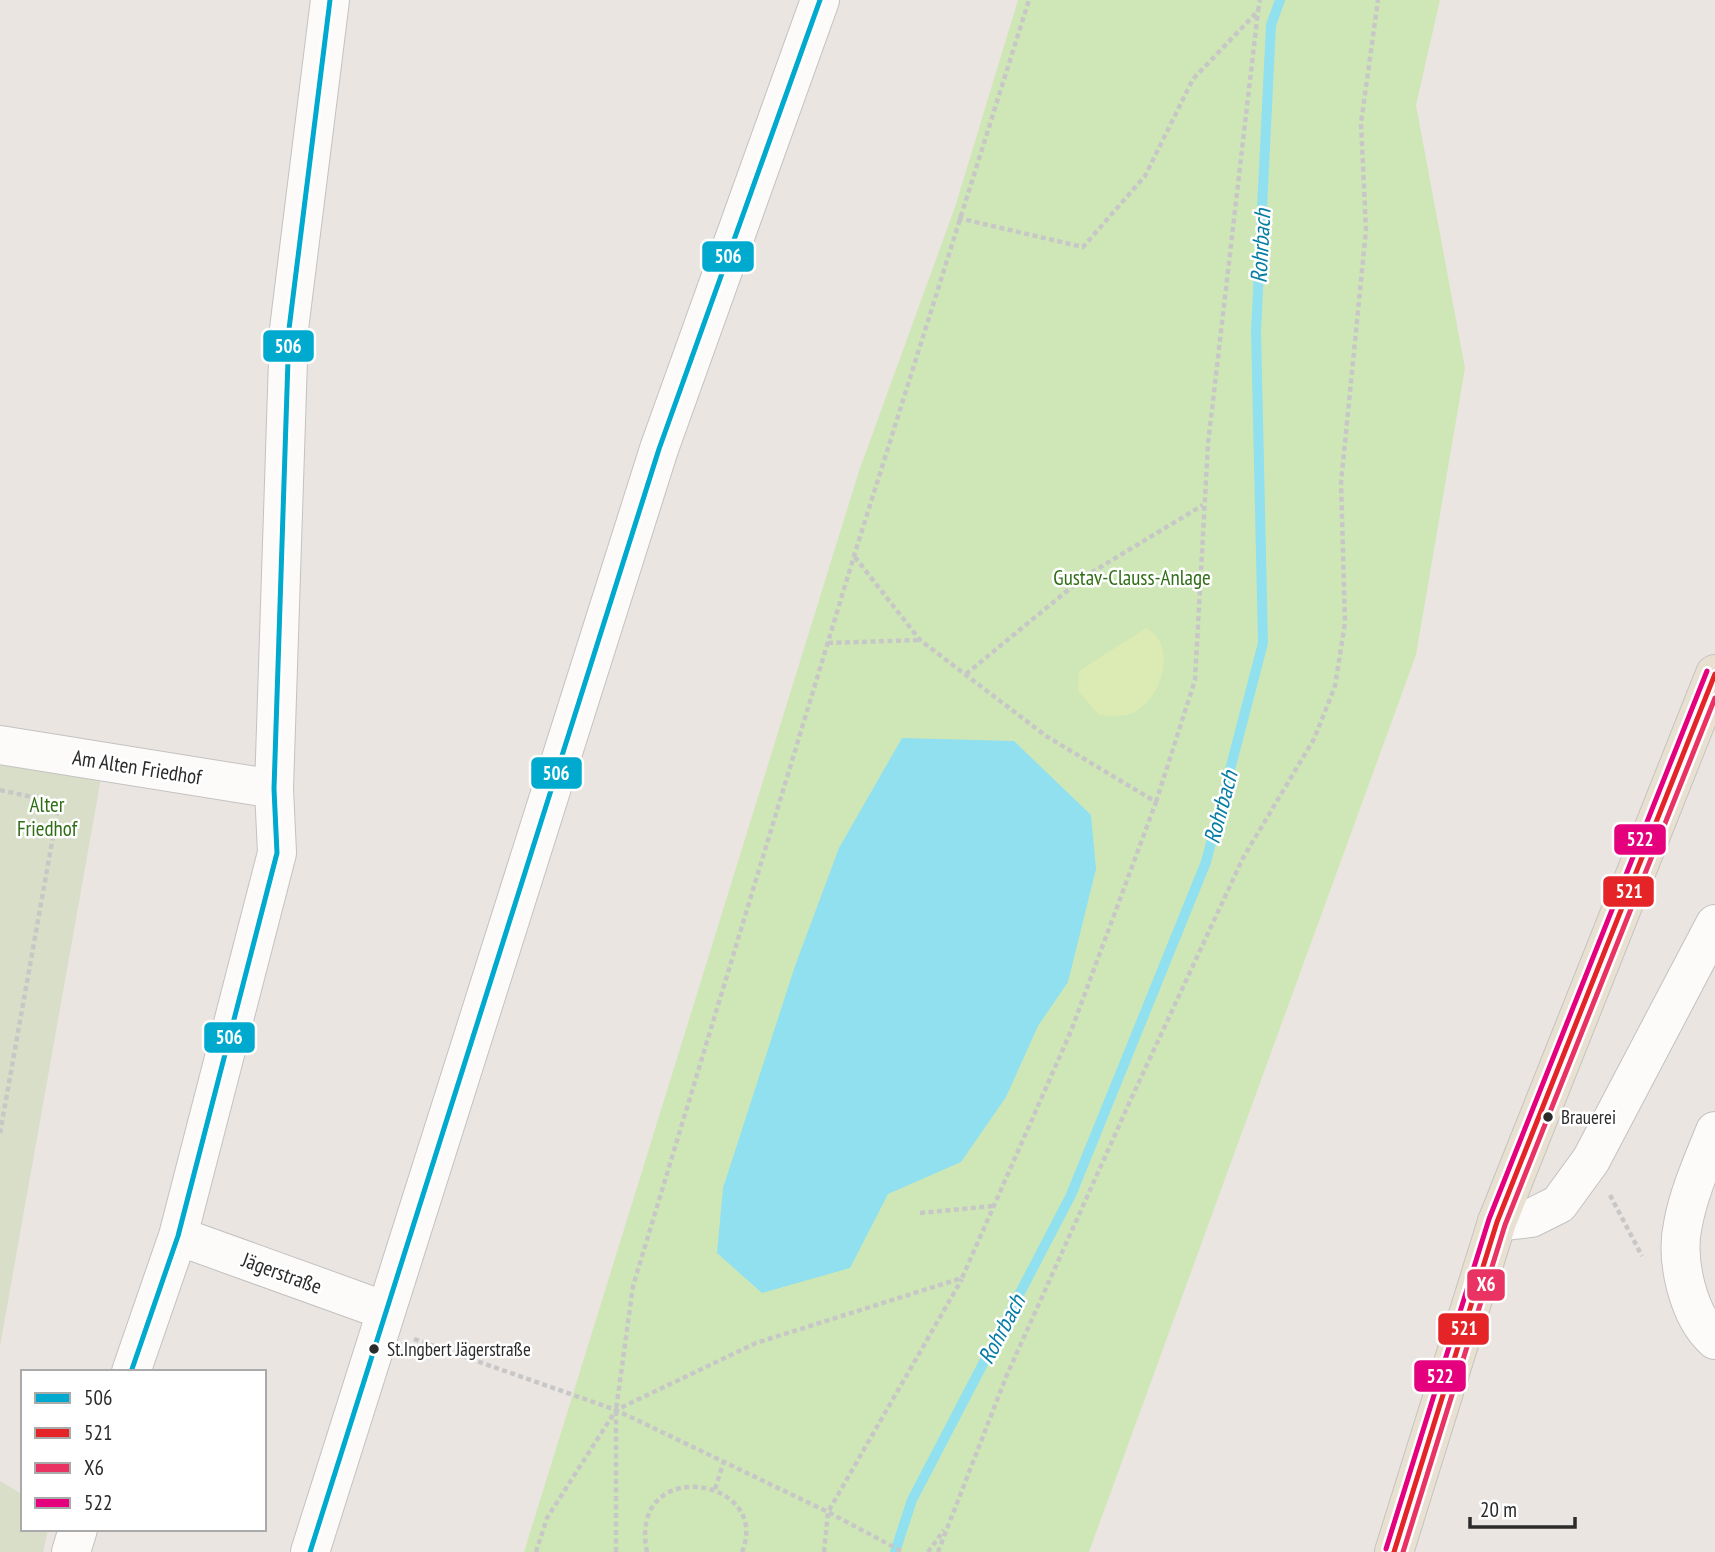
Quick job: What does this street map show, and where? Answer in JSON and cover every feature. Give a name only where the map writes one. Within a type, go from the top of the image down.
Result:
[{"type":"main road","points":[[1394,1552],[1497,1222],[1715,674]]},
{"type":"street","points":[[132,1370],[178,1236],[277,853],[274,789],[289,329],[330,0]]},
{"type":"street","points":[[310,1552],[659,449],[820,0]]},
{"type":"street","name":"Am Alten Friedhof","points":[[0,745],[274,789]]},
{"type":"street","points":[[1497,1222],[1531,1218],[1559,1205],[1591,1160],[1715,924]]},
{"type":"street","points":[[1715,1131],[1682,1226],[1684,1281],[1701,1328],[1715,1340]]},
{"type":"street","name":"Jägerstraße","points":[[178,1236],[383,1319]]},
{"type":"street","points":[[71,1552],[77,1531]]},
{"type":"path","points":[[616,1552],[616,1410],[633,1286],[958,218],[1029,0]]},
{"type":"path","points":[[824,1552],[828,1512],[962,1278],[1071,1031],[1156,802],[1195,680],[1203,505],[1260,0]]},
{"type":"path","points":[[938,1552],[1006,1377],[1131,1099],[1243,858],[1314,739],[1335,686],[1345,623],[1341,483],[1366,230],[1361,123],[1378,0]]},
{"type":"path","points":[[958,218],[1083,247],[1145,176],[1193,79],[1258,11]]},
{"type":"path","points":[[966,674],[1084,577],[1203,505]]},
{"type":"path","points":[[854,556],[920,640],[1046,736],[1156,802]]},
{"type":"path","points":[[828,643],[920,640]]},
{"type":"path","points":[[0,790],[60,803],[0,1133]]},
{"type":"path","points":[[0,1091],[8,1094]]},
{"type":"path","points":[[1591,1160],[1645,1262],[1684,1281]]},
{"type":"path","points":[[920,1213],[993,1205]]},
{"type":"path","points":[[536,1552],[547,1518],[616,1410],[756,1343],[962,1278]]},
{"type":"path","points":[[383,1319],[616,1410],[723,1464],[863,1529],[903,1552]]},
{"type":"path","points":[[715,1489],[723,1464]]},
{"type":"path","points":[[647,1552],[646,1520],[655,1504],[680,1487],[698,1485],[715,1489],[732,1501],[742,1516],[746,1530],[742,1552]]},
{"type":"path","points":[[928,1552],[947,1525]]},
{"type":"green space","name":"Gustav-Clauss-Anlage","points":[[1018,0],[1440,0],[1416,105],[1465,368],[1416,655],[1089,1552],[524,1552],[859,471],[955,207]]},
{"type":"green space","points":[[1146,628],[1156,636],[1162,647],[1164,659],[1158,685],[1143,706],[1132,713],[1120,716],[1099,715],[1078,691],[1079,671]]},
{"type":"green space","name":"Alter Friedhof","points":[[0,757],[101,778],[0,1346]]},
{"type":"green space","points":[[0,1481],[21,1494],[21,1531],[48,1531],[43,1552],[0,1552]]},
{"type":"water","points":[[902,738],[1014,741],[1091,815],[1096,869],[1068,982],[1038,1026],[1006,1097],[961,1162],[888,1194],[850,1268],[762,1293],[717,1253],[723,1188],[795,966],[839,848]]},
{"type":"waterway","name":"Rohrbach","points":[[895,1552],[912,1500],[1071,1195],[1206,862],[1263,643],[1256,331],[1271,25],[1280,0]]},
{"type":"transit line","name":"506","points":[[132,1370],[178,1236],[277,853],[274,789],[289,329],[330,0]]},
{"type":"transit line","name":"506","points":[[310,1552],[659,449],[820,0]]},
{"type":"transit line","name":"522","points":[[1386,1549],[1489,1219],[1707,671]]},
{"type":"transit line","name":"521","points":[[1394,1552],[1497,1222],[1715,674]]},
{"type":"transit line","name":"X6","points":[[1403,1552],[1505,1225],[1715,698]]},
{"type":"place","name":"Brauerei","points":[[1548,1117]]},
{"type":"place","name":"St.Ingbert Jägerstraße","points":[[374,1349]]}]
